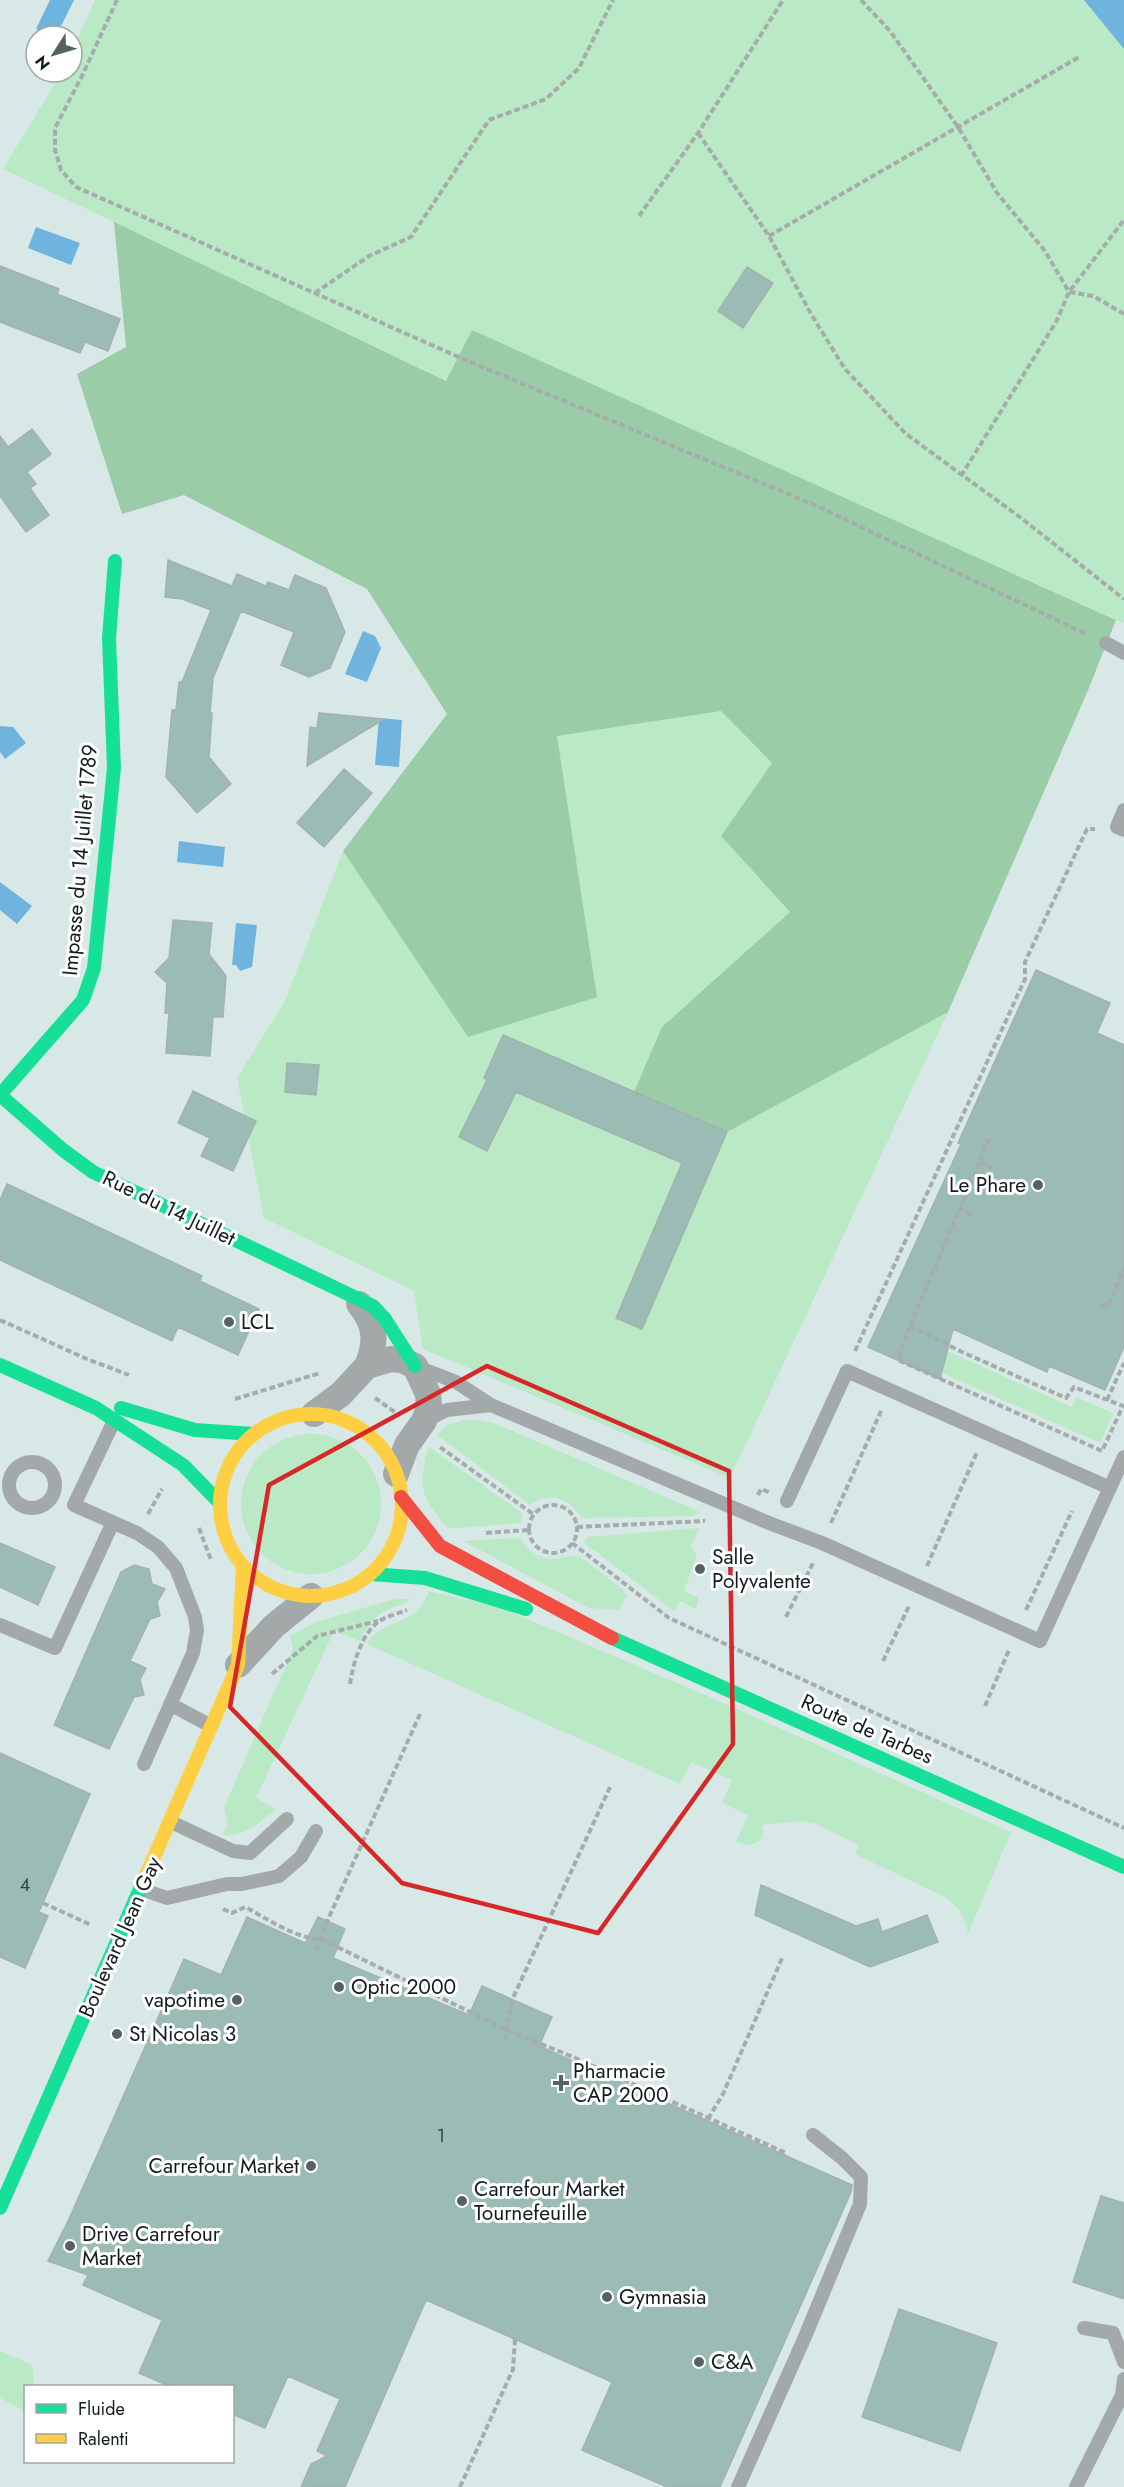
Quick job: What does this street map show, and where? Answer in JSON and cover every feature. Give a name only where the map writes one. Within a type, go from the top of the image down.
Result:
[{"type":"main road","name":"Impasse du 14 Juillet 1789","points":[[0,1095],[83,1000],[94,968],[114,768],[110,638],[115,561]]},
{"type":"main road","name":"Rue du 14 Juillet","points":[[0,1095],[63,1150],[93,1172],[374,1306],[385,1318],[414,1366]]},
{"type":"main road","points":[[0,1365],[94,1406],[114,1421],[150,1440],[177,1459],[204,1483],[219,1502]]},
{"type":"main road","points":[[94,1406],[122,1408],[195,1430],[254,1434]]},
{"type":"main road","points":[[314,1414],[337,1419],[369,1435],[384,1453],[398,1486],[399,1526],[395,1539],[381,1564],[371,1574],[343,1591],[311,1596],[292,1594],[274,1588],[257,1579],[243,1566],[225,1536],[219,1502],[229,1464],[244,1443],[254,1434],[282,1419],[314,1414]]},
{"type":"main road","name":"Route de Tarbes","points":[[398,1486],[440,1546],[593,1629],[1124,1867]]},
{"type":"main road","name":"Boulevard Jean Gay","points":[[0,2208],[213,1727],[238,1665],[243,1566]]},
{"type":"main road","name":"Route de Tarbes","points":[[371,1574],[425,1578],[593,1629]]},
{"type":"street","points":[[314,1414],[341,1394],[367,1366],[374,1349],[375,1331],[354,1296]]},
{"type":"street","points":[[367,1366],[391,1359],[402,1360],[414,1366]]},
{"type":"street","name":"Rue du 14 Juillet","points":[[398,1486],[407,1445],[424,1421],[429,1407],[428,1394],[414,1366]]},
{"type":"street","name":"Boulevard Jean Gay","points":[[238,1665],[274,1626],[311,1596]]},
{"type":"lane","points":[[1106,644],[1124,653]]},
{"type":"lane","points":[[1120,829],[1124,810]]},
{"type":"lane","points":[[414,1366],[456,1382],[491,1405],[822,1543],[1040,1641],[1124,1457]]},
{"type":"lane","points":[[787,1502],[847,1371],[1110,1488]]},
{"type":"lane","points":[[424,1421],[434,1414],[447,1410],[491,1405]]},
{"type":"lane","points":[[74,1505],[114,1421]]},
{"type":"lane","points":[[53,1495],[137,1533],[158,1546],[176,1568],[197,1630],[193,1653],[144,1764]]},
{"type":"lane","points":[[0,1625],[55,1648],[113,1522]]},
{"type":"lane","points":[[170,1704],[213,1727]]},
{"type":"lane","points":[[171,1822],[233,1851],[250,1853],[287,1819]]},
{"type":"lane","points":[[141,1889],[167,1898],[227,1884],[242,1884],[279,1876],[301,1857],[316,1831]]},
{"type":"lane","points":[[738,2487],[804,2339],[860,2205],[861,2177],[813,2135]]},
{"type":"lane","points":[[1084,2328],[1113,2333],[1124,2362]]},
{"type":"lane","points":[[1076,2487],[1122,2395],[1124,2379]]},
{"type":"path","points":[[117,0],[55,128],[55,150],[61,170],[76,187],[463,359],[817,506],[1106,644]]},
{"type":"path","points":[[314,294],[369,256],[411,237],[489,120],[546,99],[579,68],[613,0]]},
{"type":"path","points":[[639,216],[698,133],[783,0]]},
{"type":"path","points":[[861,0],[890,31],[958,127],[997,192],[1045,251],[1070,292],[1093,296],[1124,314]]},
{"type":"path","points":[[769,236],[1081,56]]},
{"type":"path","points":[[698,133],[769,236],[811,314],[845,369],[906,434],[960,476],[1021,518],[1124,599]]},
{"type":"path","points":[[960,476],[1056,322],[1070,292],[1124,220]]},
{"type":"path","points":[[847,1371],[1025,979],[1025,962],[1087,829],[1120,829]]},
{"type":"path","points":[[786,1617],[822,1543],[890,1390],[910,1326],[958,1208],[991,1135]]},
{"type":"path","points":[[980,1162],[992,1168]]},
{"type":"path","points":[[958,1208],[972,1215]]},
{"type":"path","points":[[1101,1304],[1107,1306],[1124,1269]]},
{"type":"path","points":[[0,1320],[129,1376]]},
{"type":"path","points":[[898,1360],[1102,1451],[1123,1406],[1074,1387],[1066,1398],[962,1352],[910,1326]]},
{"type":"path","points":[[1107,1400],[1124,1363]]},
{"type":"path","points":[[232,1399],[331,1370]]},
{"type":"path","points":[[883,1661],[919,1586],[986,1433]]},
{"type":"path","points":[[137,1533],[165,1484]]},
{"type":"path","points":[[576,1527],[707,1521],[725,1503]]},
{"type":"path","points":[[550,1505],[568,1510],[574,1518],[576,1527],[572,1543],[565,1550],[556,1553],[537,1548],[528,1530],[533,1514],[540,1508],[550,1505]]},
{"type":"path","points":[[482,1533],[528,1530]]},
{"type":"path","points":[[572,1543],[669,1618],[1124,1828]]},
{"type":"path","points":[[272,1674],[317,1636],[379,1621],[409,1609],[413,1602]]},
{"type":"path","points":[[350,1684],[353,1662],[364,1640],[379,1621]]},
{"type":"path","points":[[316,1950],[334,1904],[420,1714]]},
{"type":"path","points":[[505,2041],[516,1991],[546,1931],[611,1785]]},
{"type":"path","points":[[43,1903],[91,1925],[95,1915]]},
{"type":"path","points":[[220,1908],[232,1913],[245,1906],[284,1931],[309,1939],[321,1939],[507,2030],[786,2153],[785,2156]]},
{"type":"path","points":[[707,2120],[723,2094],[783,1956]]},
{"type":"path","points":[[460,2487],[513,2369],[515,2339]]},
{"type":"highlighted area","points":[[487,1366],[729,1471],[733,1744],[598,1933],[402,1883],[230,1707],[269,1485]]},
{"type":"green space","points":[[95,0],[1124,0],[1124,623],[473,331],[447,381],[3,169],[55,84],[84,84],[84,24]]},
{"type":"green space","points":[[114,222],[446,381],[472,330],[1116,620],[1089,688],[948,1012],[727,1132],[634,1092],[662,1027],[790,912],[721,836],[772,763],[721,711],[557,736],[597,997],[468,1037],[343,851],[447,714],[367,589],[184,495],[122,514],[77,374],[126,347]]},
{"type":"green space","points":[[721,711],[772,763],[721,836],[790,912],[662,1027],[727,1132],[948,1012],[730,1478],[423,1349],[414,1291],[264,1218],[237,1078],[285,1001],[343,851],[468,1036],[596,997],[557,736]]},
{"type":"green space","points":[[947,1351],[1072,1407],[1076,1397],[1113,1413],[1100,1443],[942,1373]]},
{"type":"green space","points":[[462,1420],[480,1420],[499,1425],[700,1512],[695,1516],[582,1518],[571,1506],[559,1499],[545,1498],[530,1505],[437,1435],[446,1426]]},
{"type":"green space","points":[[311,1434],[338,1439],[361,1454],[376,1477],[381,1504],[376,1531],[361,1554],[338,1569],[311,1574],[284,1569],[261,1554],[246,1531],[241,1504],[246,1477],[261,1454],[284,1439]]},
{"type":"green space","points":[[429,1447],[522,1513],[521,1523],[446,1527],[424,1493],[423,1477]]},
{"type":"green space","points":[[699,1528],[691,1546],[697,1555],[684,1591],[699,1598],[696,1609],[680,1601],[674,1611],[584,1543],[587,1537]]},
{"type":"green space","points":[[521,1538],[526,1546],[539,1556],[555,1559],[578,1556],[593,1566],[627,1595],[618,1610],[589,1608],[463,1541]]},
{"type":"green space","points":[[429,1591],[504,1609],[710,1697],[1011,1832],[968,1934],[963,1917],[949,1900],[855,1854],[859,1845],[816,1824],[800,1821],[762,1825],[763,1837],[756,1843],[748,1845],[736,1842],[748,1815],[722,1803],[732,1780],[691,1762],[680,1784],[367,1644],[383,1628],[416,1612]]},
{"type":"green space","points":[[395,1599],[411,1599],[375,1618],[360,1641],[334,1631],[256,1798],[276,1809],[245,1832],[222,1835],[228,1826],[224,1808],[293,1649],[290,1636],[316,1622]]},
{"type":"green space","points":[[0,2351],[32,2365],[34,2385],[24,2385],[24,2410],[0,2398]]},
{"type":"water","points":[[50,0],[74,0],[62,24],[38,24]]},
{"type":"water","points":[[1084,0],[1124,0],[1124,49]]},
{"type":"water","points":[[36,227],[80,243],[71,265],[28,248]]},
{"type":"water","points":[[363,631],[375,636],[381,648],[367,682],[345,674]]},
{"type":"water","points":[[379,718],[402,720],[399,767],[375,765]]},
{"type":"water","points":[[0,726],[13,727],[26,743],[5,759],[0,752]]},
{"type":"water","points":[[179,841],[225,847],[223,867],[177,862]]},
{"type":"water","points":[[0,882],[32,906],[17,924],[0,910]]},
{"type":"water","points":[[236,923],[257,925],[252,967],[240,971],[236,965],[232,965]]},
{"type":"building","points":[[0,266],[59,289],[57,294],[120,319],[108,351],[85,342],[80,353],[0,322]]},
{"type":"building","points":[[747,267],[773,283],[743,328],[718,311]]},
{"type":"building","points":[[32,429],[51,454],[27,472],[36,484],[30,488],[49,515],[26,532],[0,496],[0,436],[8,447]]},
{"type":"building","points":[[168,560],[232,586],[237,574],[266,586],[268,582],[289,590],[295,575],[326,588],[345,632],[330,668],[309,677],[281,665],[294,632],[241,611],[213,678],[210,713],[212,713],[209,757],[231,784],[197,813],[166,777],[172,710],[176,710],[179,682],[182,682],[211,610],[182,599],[165,597]]},
{"type":"building","points":[[319,713],[384,719],[307,766],[310,727],[317,728]]},
{"type":"building","points":[[344,769],[372,793],[324,847],[297,823]]},
{"type":"building","points":[[173,920],[212,923],[209,954],[226,976],[223,1017],[213,1017],[210,1056],[166,1053],[169,1013],[165,1013],[167,983],[155,972],[169,958]]},
{"type":"building","name":"Le Phare","points":[[1036,970],[1110,1003],[1097,1033],[1124,1045],[1124,1347],[1105,1390],[1049,1366],[1047,1372],[953,1329],[940,1379],[868,1347],[961,1144],[958,1143]]},
{"type":"building","points":[[503,1035],[727,1132],[642,1329],[616,1318],[682,1163],[516,1092],[487,1151],[459,1137],[487,1080],[484,1078]]},
{"type":"building","points":[[287,1063],[319,1065],[316,1095],[285,1092]]},
{"type":"building","points":[[193,1091],[256,1121],[233,1171],[201,1156],[210,1138],[178,1123]]},
{"type":"building","points":[[7,1184],[202,1276],[200,1281],[259,1309],[238,1355],[178,1327],[172,1341],[0,1260],[0,1200]]},
{"type":"building","points":[[0,1543],[55,1567],[38,1605],[0,1587]]},
{"type":"building","points":[[134,1565],[149,1569],[152,1584],[165,1589],[157,1602],[160,1616],[150,1619],[130,1661],[146,1668],[140,1680],[144,1695],[134,1697],[109,1749],[54,1725],[121,1572]]},
{"type":"building","points":[[0,1753],[90,1794],[39,1912],[48,1916],[25,1968],[0,1957]]},
{"type":"building","points":[[761,1885],[856,1926],[878,1919],[882,1932],[927,1915],[938,1942],[870,1967],[755,1915]]},
{"type":"building","name":"Carrefour Market Tournefeuille","points":[[247,1917],[305,1943],[318,1917],[345,1929],[333,1958],[469,2015],[482,1986],[552,2017],[539,2046],[852,2185],[851,2192],[720,2487],[667,2487],[582,2450],[612,2382],[426,2300],[345,2487],[301,2487],[311,2464],[327,2456],[317,2451],[340,2399],[288,2376],[265,2428],[234,2415],[234,2385],[167,2385],[139,2373],[162,2320],[83,2285],[88,2275],[48,2261],[69,2219],[184,1959],[221,1975]]},
{"type":"building","points":[[1101,2196],[1124,2203],[1124,2299],[1073,2282]]},
{"type":"building","points":[[899,2309],[997,2343],[960,2451],[862,2417]]},
{"type":"traffic: fast","points":[[0,1095],[83,1000],[94,968],[114,768],[109,638],[115,561]]},
{"type":"traffic: fast","points":[[0,1095],[63,1150],[93,1172],[373,1306],[385,1319],[415,1366]]},
{"type":"traffic: fast","points":[[0,1365],[96,1408],[183,1465],[219,1502]]},
{"type":"traffic: fast","points":[[121,1408],[195,1430],[254,1434]]},
{"type":"traffic: fast","points":[[371,1574],[425,1578],[526,1609]]},
{"type":"traffic: fast","points":[[612,1638],[1124,1867]]},
{"type":"traffic: fast","points":[[0,2208],[147,1873]]},
{"type":"traffic: slow","points":[[311,1414],[346,1421],[361,1429],[375,1441],[387,1455],[395,1470],[402,1505],[395,1540],[387,1555],[375,1569],[361,1581],[346,1589],[311,1596],[276,1589],[261,1581],[247,1569],[235,1555],[227,1540],[220,1505],[227,1470],[235,1455],[247,1441],[261,1429],[276,1421],[311,1414]]},
{"type":"traffic: slow","points":[[147,1873],[238,1665],[243,1566]]},
{"type":"traffic: jam","points":[[401,1497],[440,1546],[612,1638]]},
{"type":"place","name":"Le Phare","points":[[1038,1185]]},
{"type":"place","name":"LCL","points":[[229,1322]]},
{"type":"place","name":"Salle Polyvalente","points":[[700,1569]]},
{"type":"place","name":"Optic 2000","points":[[339,1987]]},
{"type":"place","name":"vapotime","points":[[237,2000]]},
{"type":"place","name":"St Nicolas 3","points":[[117,2034]]},
{"type":"place","name":"Pharmacie CAP 2000","points":[[561,2083]]},
{"type":"place","name":"Carrefour Market","points":[[311,2166]]},
{"type":"place","name":"Carrefour Market Tournefeuille","points":[[462,2201]]},
{"type":"place","name":"Drive Carrefour Market","points":[[70,2246]]},
{"type":"place","name":"Gymnasia","points":[[607,2297]]},
{"type":"place","name":"C&A","points":[[699,2362]]}]
